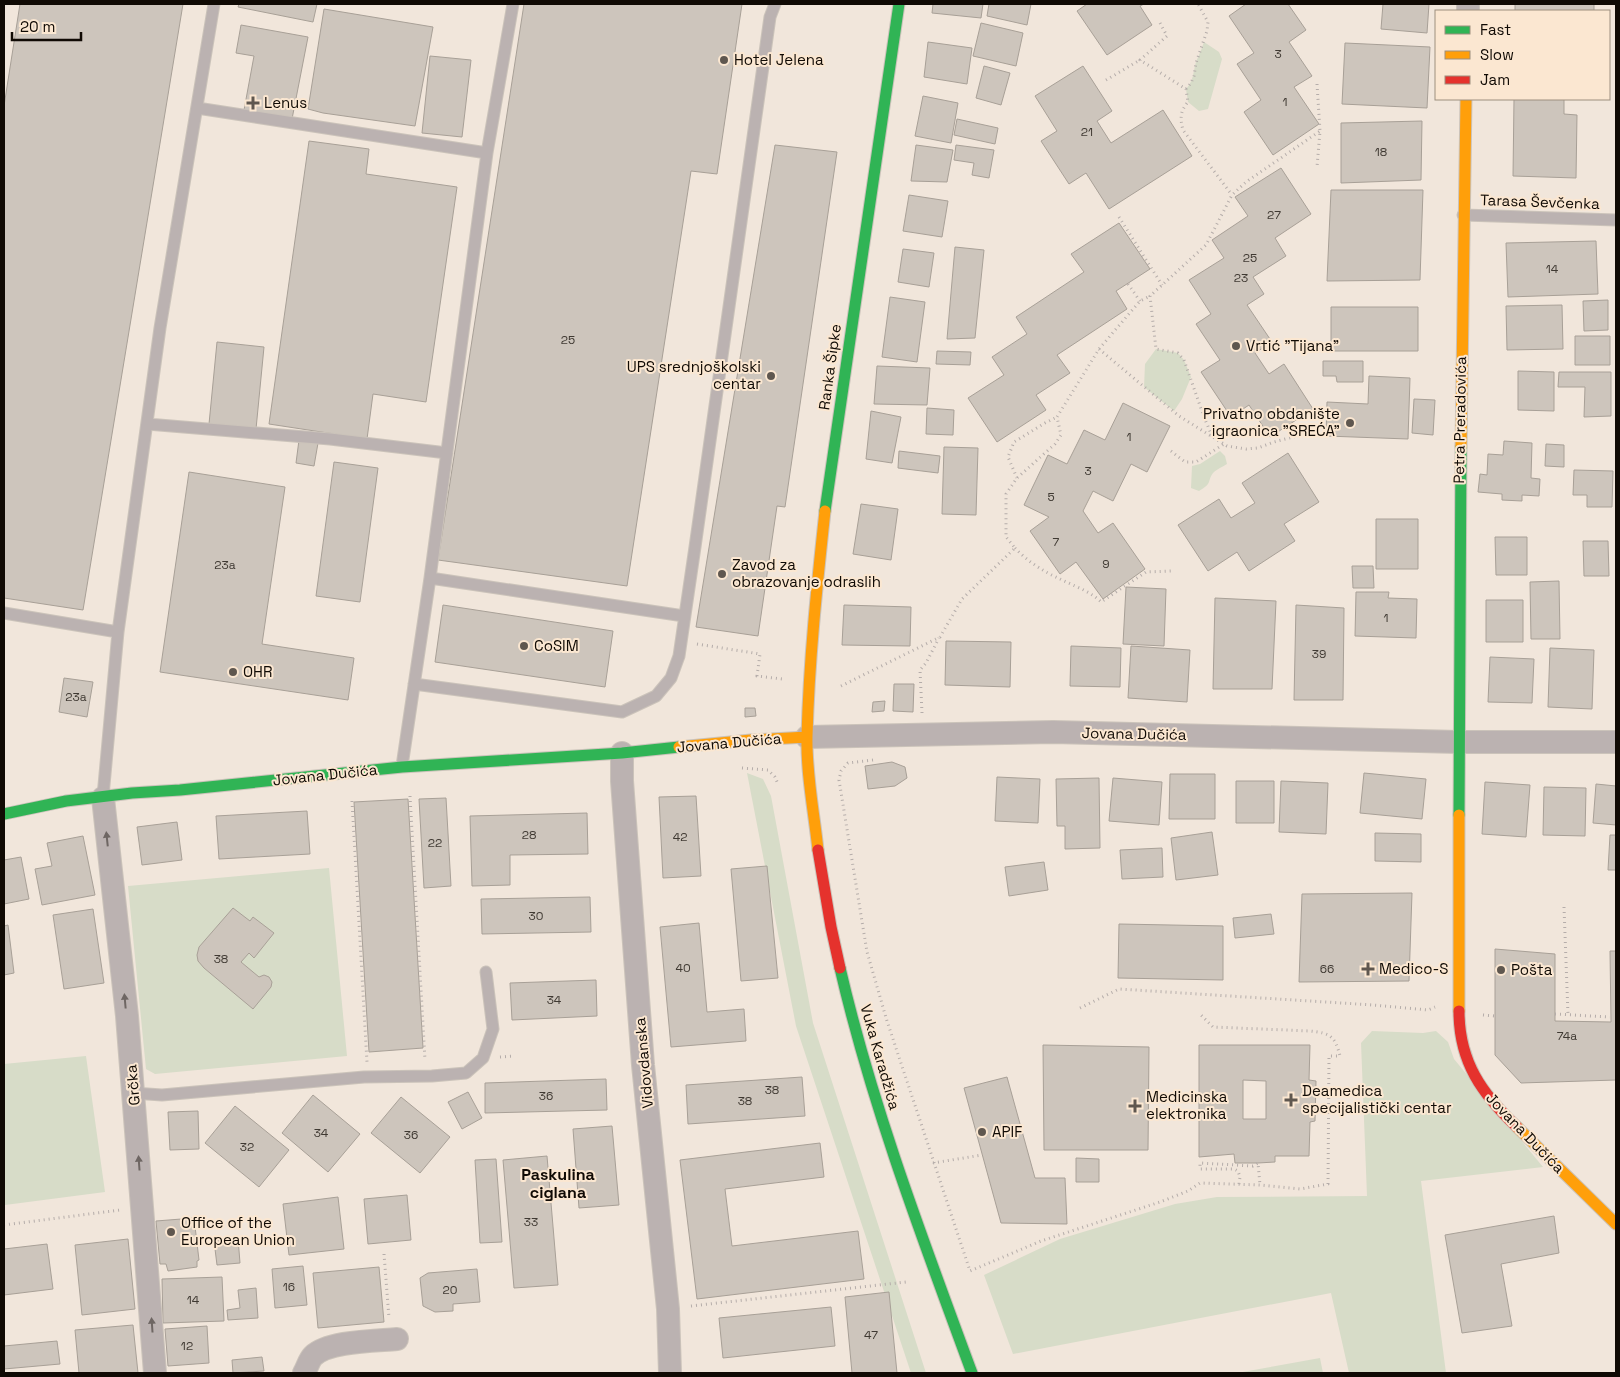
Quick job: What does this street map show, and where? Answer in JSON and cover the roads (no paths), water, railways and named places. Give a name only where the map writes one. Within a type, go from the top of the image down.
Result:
[{"type":"street","name":"Ranka Šipke","points":[[807,737],[816,594],[828,483],[899,4]]},
{"type":"street","name":"Petra Preradovića","points":[[1458,742],[1463,215],[1466,100]]},
{"type":"street","name":"Jovana Dučića","points":[[4,814],[66,801],[132,793],[180,790],[402,767],[622,753],[751,740],[807,737],[1053,732],[1458,742],[1616,742]]},
{"type":"street","name":"Vuka Karadžića","points":[[807,737],[810,782],[820,865],[831,928],[854,1028],[934,1272],[972,1373]]},
{"type":"street","name":"Jovana Dučića","points":[[1458,742],[1460,768],[1458,1012],[1466,1058],[1472,1072],[1494,1105],[1616,1224]]},
{"type":"street","name":"Vidovdanska","points":[[622,753],[622,781],[642,1057],[668,1308],[670,1373]]},
{"type":"street","name":"Grčka","points":[[103,798],[120,945],[155,1373]]},
{"type":"street","points":[[304,1373],[311,1357],[321,1349],[336,1345],[393,1340]]},
{"type":"lane","points":[[103,798],[118,632],[160,328],[214,4]]},
{"type":"lane","points":[[402,767],[430,578],[487,153],[513,4]]},
{"type":"lane","points":[[414,684],[622,712],[656,696],[671,678],[682,642],[684,616],[754,121],[770,17],[775,4]]},
{"type":"lane","points":[[197,108],[487,153]]},
{"type":"lane","name":"Tarasa Ševčenka","points":[[1463,215],[1616,220]]},
{"type":"lane","points":[[147,424],[330,439],[447,453]]},
{"type":"lane","points":[[430,578],[684,616]]},
{"type":"lane","points":[[4,613],[118,632]]},
{"type":"lane","points":[[133,1094],[162,1095],[368,1077],[466,1073],[483,1058],[493,1029],[486,972]]},
{"type":"place","name":"Hotel Jelena","points":[[724,60]]},
{"type":"place","name":"Lenus","points":[[253,103]]},
{"type":"place","name":"Vrtić \"Tijana\"","points":[[1236,346]]},
{"type":"place","name":"UPS srednjoškolski centar","points":[[771,376]]},
{"type":"place","name":"Privatno obdanište igraonica \"SREĆA\"","points":[[1350,423]]},
{"type":"place","name":"Zavod za obrazovanje odraslih","points":[[722,574]]},
{"type":"place","name":"CoSIM","points":[[524,646]]},
{"type":"place","name":"OHR","points":[[233,672]]},
{"type":"place","name":"Medico-S","points":[[1368,969]]},
{"type":"place","name":"Pošta","points":[[1501,970]]},
{"type":"place","name":"Deamedica specijalistički centar","points":[[1291,1100]]},
{"type":"place","name":"Medicinska elektronika","points":[[1135,1106]]},
{"type":"place","name":"APIF","points":[[982,1132]]},
{"type":"place","name":"Office of the European Union","points":[[171,1232]]},
{"type":"district","name":"Paskulina ciglana","points":[[558,1183]]}]
